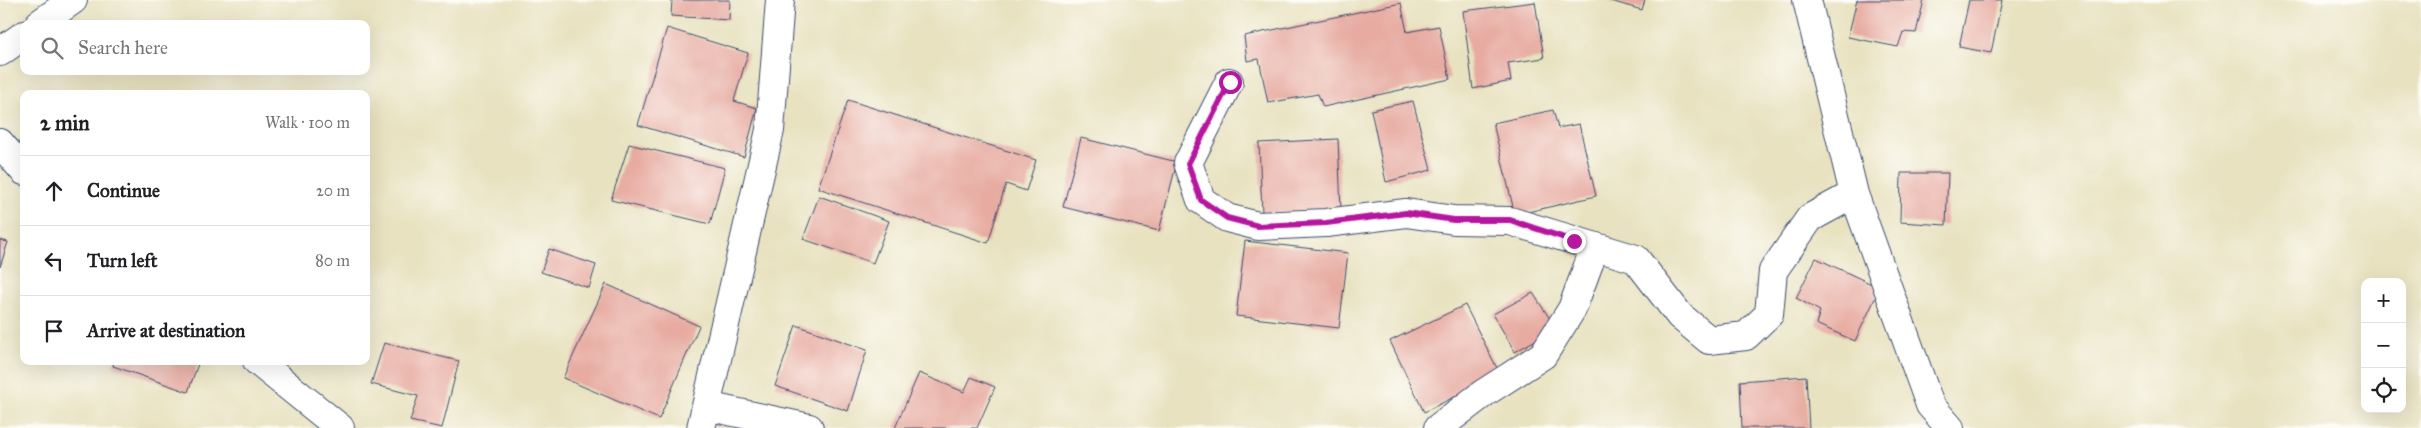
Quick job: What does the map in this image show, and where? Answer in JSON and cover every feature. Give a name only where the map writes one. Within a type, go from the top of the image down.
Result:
[{"type":"street","points":[[44,20],[72,0]]},
{"type":"street","points":[[780,0],[770,130],[704,417],[809,428]]},
{"type":"street","points":[[1807,0],[1854,194],[1930,405],[1950,428]]},
{"type":"street","points":[[0,52],[20,38]]},
{"type":"street","points":[[1230,82],[1188,164],[1201,200],[1227,218],[1258,226],[1326,223],[1406,213],[1454,220],[1510,220],[1636,259],[1680,316],[1709,340],[1746,336],[1768,314],[1773,271],[1810,218],[1854,194]]},
{"type":"street","points":[[0,142],[20,166]]},
{"type":"street","points":[[1438,428],[1484,393],[1543,355],[1572,309],[1595,247]]},
{"type":"street","points":[[263,365],[340,428]]},
{"type":"building","points":[[672,0],[730,0],[729,20],[671,16]]},
{"type":"building","points":[[1607,0],[1645,0],[1642,10]]},
{"type":"building","points":[[1857,0],[1924,0],[1916,33],[1903,32],[1898,47],[1848,37]]},
{"type":"building","points":[[1969,0],[2002,0],[1991,53],[1959,47]]},
{"type":"building","points":[[1535,2],[1544,58],[1508,63],[1511,81],[1473,89],[1463,11]]},
{"type":"building","points":[[1401,3],[1407,32],[1439,26],[1450,79],[1323,107],[1318,94],[1268,103],[1259,59],[1247,61],[1244,36]]},
{"type":"building","points":[[667,28],[748,53],[734,101],[757,108],[744,157],[638,125]]},
{"type":"building","points":[[848,100],[1036,160],[1026,191],[1006,184],[988,243],[818,188]]},
{"type":"building","points":[[1413,101],[1431,170],[1386,182],[1371,110]]},
{"type":"building","points":[[1553,110],[1558,128],[1579,124],[1596,196],[1515,215],[1493,123]]},
{"type":"building","points":[[1081,138],[1177,162],[1159,231],[1063,207]]},
{"type":"building","points":[[1338,139],[1341,209],[1262,213],[1259,143]]},
{"type":"building","points":[[629,144],[725,168],[710,224],[611,200]]},
{"type":"building","points":[[1901,173],[1948,173],[1946,225],[1900,222]]},
{"type":"building","points":[[819,196],[889,221],[873,263],[803,239]]},
{"type":"building","points":[[0,240],[8,242],[0,267]]},
{"type":"building","points":[[1245,241],[1348,253],[1339,328],[1236,316]]},
{"type":"building","points":[[549,249],[596,265],[589,288],[541,272]]},
{"type":"building","points":[[1816,258],[1880,288],[1855,341],[1816,324],[1820,311],[1796,298]]},
{"type":"building","points":[[606,284],[699,326],[659,419],[563,378]]},
{"type":"building","points":[[1533,293],[1556,328],[1515,352],[1493,314]]},
{"type":"building","points":[[1465,305],[1500,374],[1424,412],[1390,341]]},
{"type":"building","points":[[796,325],[867,350],[848,411],[775,386]]},
{"type":"building","points":[[384,343],[459,361],[442,428],[410,421],[418,396],[371,384]]},
{"type":"building","points":[[113,365],[198,365],[188,392]]},
{"type":"building","points":[[919,373],[964,392],[971,377],[995,387],[977,428],[895,428]]},
{"type":"building","points":[[1806,376],[1809,428],[1742,428],[1740,381]]},
{"type":"route","points":[[1230,82],[1188,164],[1201,200],[1227,218],[1258,226],[1326,223],[1406,213],[1454,220],[1510,220],[1574,241]]}]
